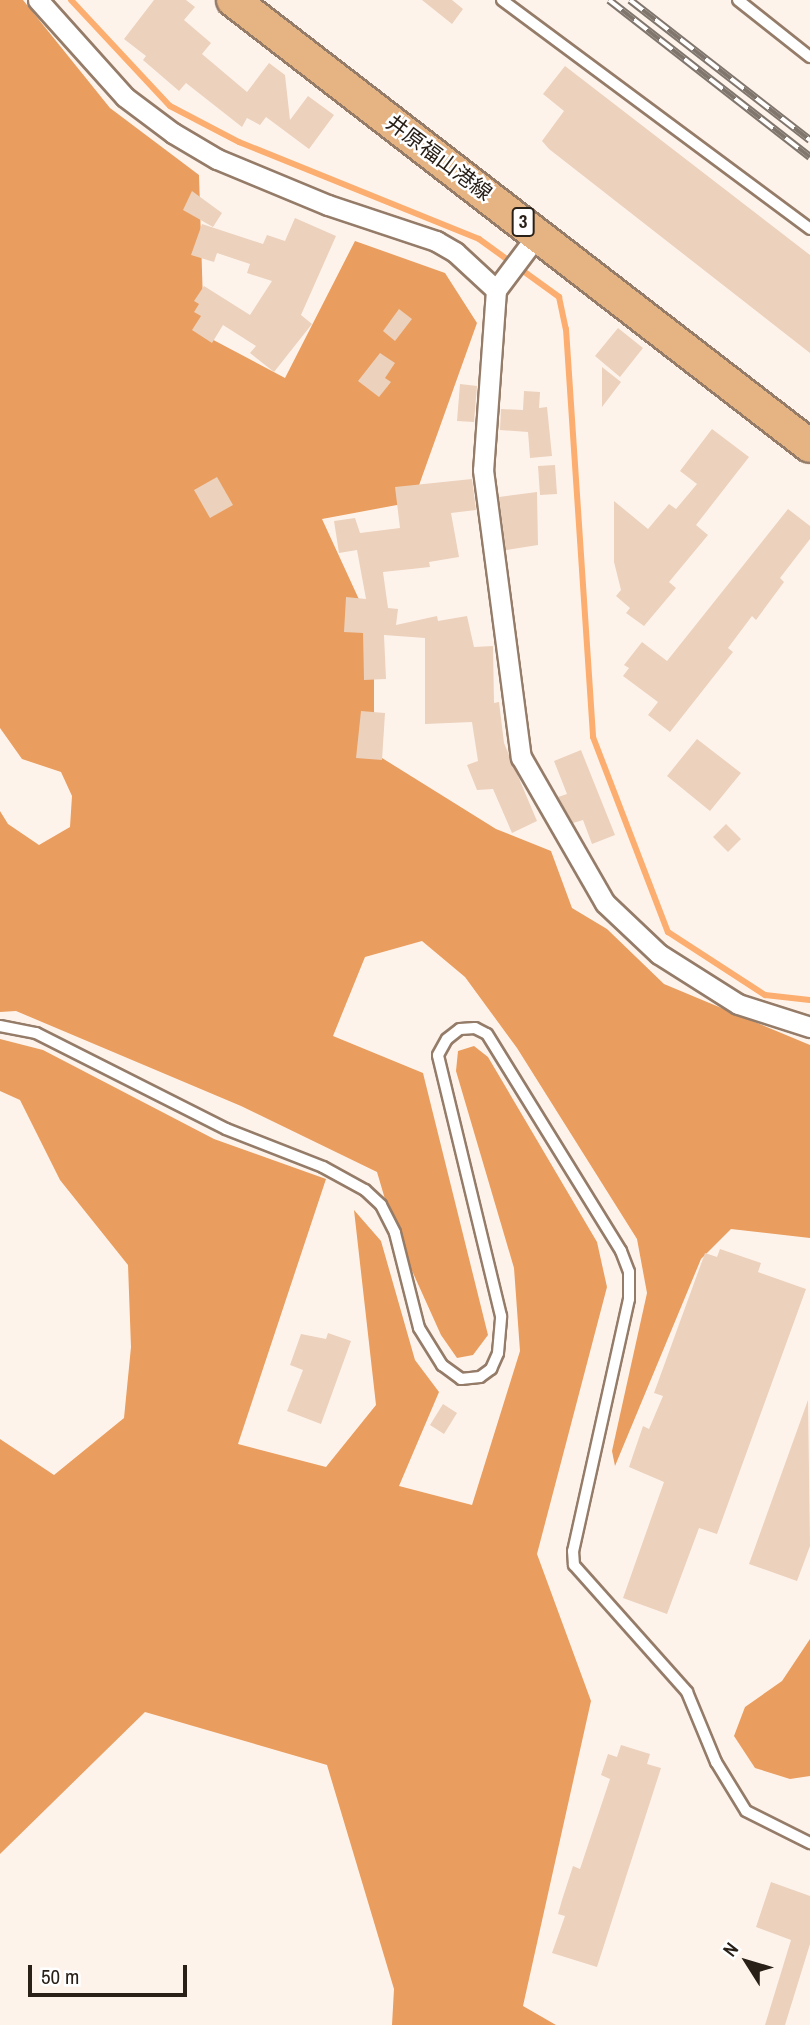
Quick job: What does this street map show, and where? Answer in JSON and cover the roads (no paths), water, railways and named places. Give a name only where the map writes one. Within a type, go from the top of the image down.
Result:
[{"type":"main road","name":"井原福山港線","points":[[233,0],[531,245],[810,446]]},
{"type":"main road","name":"井原福山港線","points":[[269,0],[810,419]]},
{"type":"street","points":[[38,0],[125,97],[173,133],[241,169],[436,241],[500,286]]},
{"type":"street","points":[[531,245],[500,286],[483,470],[521,757],[606,903],[650,946],[738,1004],[810,1027]]},
{"type":"lane","points":[[502,0],[810,229]]},
{"type":"lane","points":[[738,0],[810,57]]},
{"type":"lane","points":[[0,1026],[36,1033],[226,1129],[334,1172],[365,1190],[382,1205],[396,1233],[419,1328],[442,1365],[461,1379],[480,1377],[491,1369],[498,1353],[501,1316],[439,1055],[447,1039],[460,1029],[475,1028],[487,1034],[621,1251],[629,1272],[629,1298],[573,1551],[575,1565],[687,1692],[716,1762],[746,1811],[810,1843]]},
{"type":"waterway","points":[[71,0],[170,106],[239,142],[479,239],[559,297],[566,329],[593,737],[668,932],[765,995],[810,1000]]},
{"type":"railway","points":[[609,0],[810,157]]},
{"type":"railway","points":[[630,0],[810,140]]}]
